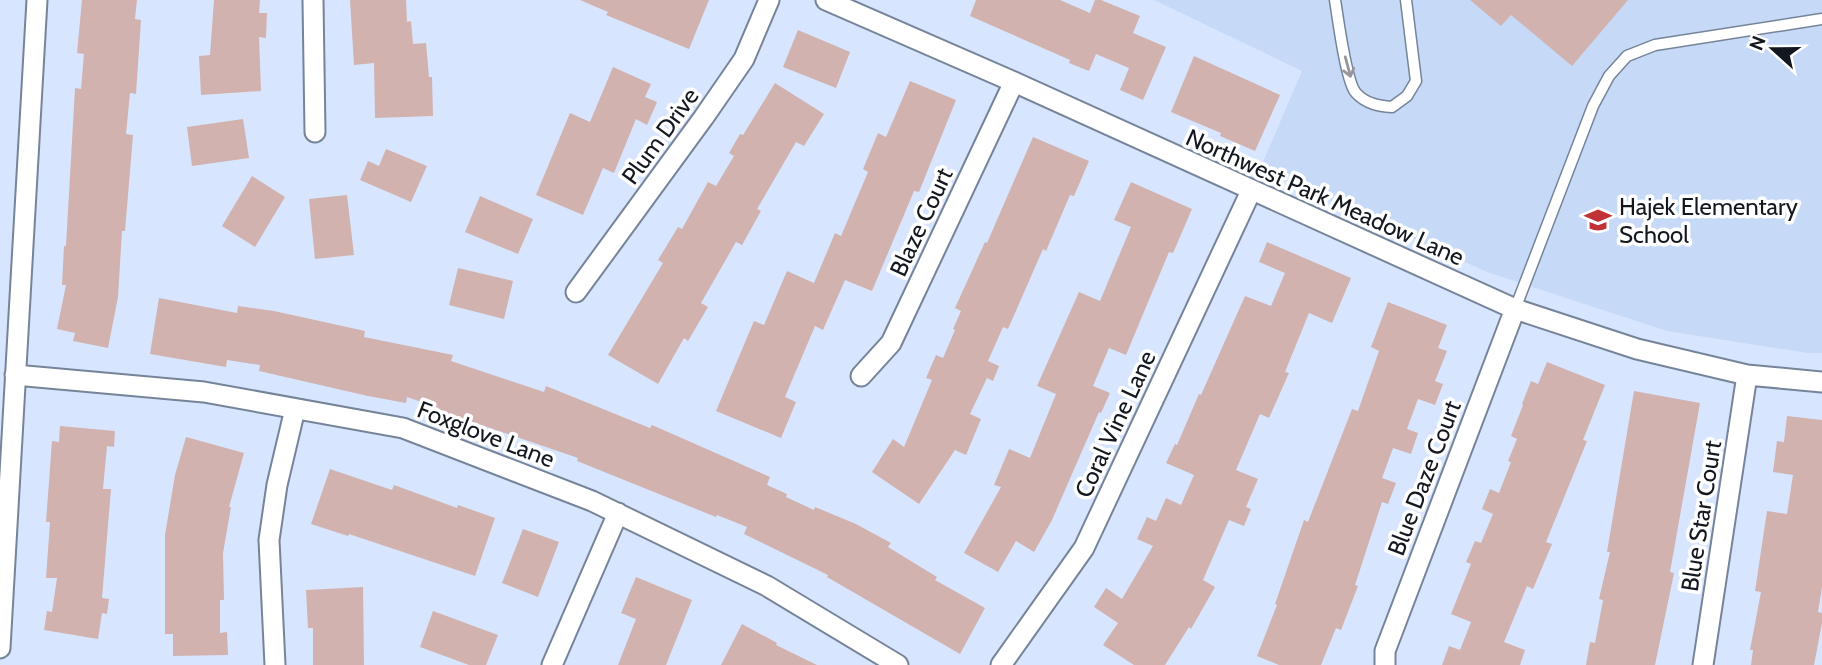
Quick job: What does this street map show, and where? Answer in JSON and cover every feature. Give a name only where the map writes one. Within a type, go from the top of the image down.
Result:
[{"type":"street","points":[[0,648],[37,0]]},
{"type":"street","points":[[313,0],[315,132]]},
{"type":"street","name":"Plum Drive","points":[[576,292],[744,59],[769,0]]},
{"type":"street","name":"Northwest Park Meadow Lane","points":[[826,0],[1014,82],[1515,309],[1637,349],[1747,375],[1822,382]]},
{"type":"street","name":"Blaze Court","points":[[861,376],[891,343],[1014,82]]},
{"type":"street","name":"Coral Vine Lane","points":[[1001,665],[1084,548],[1251,191]]},
{"type":"street","name":"Blue Daze Court","points":[[1385,665],[1385,651],[1515,309]]},
{"type":"street","name":"Foxglove Lane","points":[[15,375],[204,392],[402,428],[592,500],[767,586],[898,665]]},
{"type":"street","name":"Blue Star Court","points":[[1703,665],[1747,375]]},
{"type":"street","points":[[275,665],[269,540],[277,485],[295,409]]},
{"type":"street","points":[[552,665],[618,513]]},
{"type":"lane","points":[[1335,0],[1355,92],[1374,105],[1392,107],[1407,96],[1416,81],[1406,0]]},
{"type":"lane","points":[[1515,309],[1593,106],[1609,76],[1627,56],[1655,45],[1822,19]]},
{"type":"shaded area","name":"Hajek Elementary School","points":[[1154,0],[1822,0],[1822,353],[1667,331],[1487,272],[1260,169],[1302,71]]},
{"type":"building","points":[[82,0],[137,0],[135,19],[141,20],[136,94],[130,93],[126,134],[133,135],[125,231],[122,231],[118,297],[108,348],[73,341],[75,333],[57,329],[66,285],[62,285],[75,88],[81,89],[84,54],[77,53]]},
{"type":"building","points":[[214,0],[260,0],[259,13],[267,13],[266,38],[259,37],[261,91],[201,95],[199,56],[210,55]]},
{"type":"building","points":[[350,0],[406,0],[407,22],[411,21],[413,44],[426,43],[429,77],[432,77],[433,116],[375,118],[374,63],[354,65]]},
{"type":"building","points":[[580,0],[709,0],[689,49],[606,15],[608,12]]},
{"type":"building","points":[[976,0],[1060,0],[1090,13],[1095,0],[1101,0],[1140,16],[1133,33],[1166,47],[1143,100],[1120,90],[1129,68],[1096,54],[1089,71],[1069,63],[1070,60],[970,16]]},
{"type":"building","points":[[1470,0],[1628,0],[1572,66],[1511,15],[1501,26]]},
{"type":"building","points":[[798,30],[850,52],[836,88],[783,67]]},
{"type":"building","points":[[1194,56],[1280,95],[1255,151],[1171,112]]},
{"type":"building","points":[[613,67],[651,84],[645,97],[657,102],[647,125],[636,119],[614,173],[603,168],[583,215],[536,195],[570,113],[590,122]]},
{"type":"building","points":[[910,81],[956,100],[919,192],[914,191],[872,291],[845,280],[823,330],[815,326],[785,397],[796,402],[781,438],[716,411],[754,321],[764,325],[787,271],[814,283],[835,233],[841,236],[868,172],[863,169],[878,133],[886,137]]},
{"type":"building","points":[[775,83],[824,114],[804,146],[796,142],[757,209],[761,211],[742,245],[736,242],[701,303],[708,307],[688,341],[684,338],[658,384],[608,355],[663,263],[658,260],[678,227],[682,229],[708,182],[716,186],[734,156],[729,153]]},
{"type":"building","points":[[243,119],[249,158],[192,166],[187,127]]},
{"type":"building","points":[[1033,137],[1089,161],[1074,196],[1070,195],[1046,251],[1043,249],[1008,329],[1003,327],[988,361],[999,366],[993,381],[987,378],[970,414],[981,419],[966,455],[955,450],[919,504],[872,472],[893,439],[904,447],[932,380],[926,378],[936,355],[943,358],[955,330],[953,329],[961,311],[955,308],[985,242],[987,243]]},
{"type":"building","points":[[386,149],[427,166],[411,202],[360,180],[368,161],[379,166]]},
{"type":"building","points":[[252,176],[285,197],[255,247],[222,226]]},
{"type":"building","points":[[1131,182],[1192,209],[1173,253],[1169,252],[1126,355],[1109,348],[1093,386],[1110,393],[1101,413],[1099,412],[1052,520],[1034,552],[1016,541],[998,572],[964,553],[1001,487],[994,485],[1009,449],[1030,458],[1056,394],[1037,386],[1079,292],[1100,301],[1131,227],[1114,220]]},
{"type":"building","points":[[347,195],[354,255],[315,259],[309,199]]},
{"type":"building","points":[[480,196],[533,219],[518,254],[465,232]]},
{"type":"building","points":[[1267,242],[1351,278],[1332,323],[1309,313],[1285,372],[1289,373],[1269,418],[1260,414],[1236,470],[1258,479],[1246,507],[1251,509],[1244,526],[1229,520],[1203,580],[1215,587],[1191,629],[1189,627],[1165,665],[1134,665],[1103,645],[1118,623],[1094,607],[1106,588],[1122,599],[1153,546],[1137,539],[1147,517],[1156,521],[1166,498],[1181,505],[1194,475],[1166,463],[1175,444],[1177,445],[1199,394],[1201,395],[1245,296],[1271,306],[1285,273],[1259,262]]},
{"type":"building","points":[[458,268],[513,281],[504,319],[449,305]]},
{"type":"building","points":[[159,298],[237,313],[238,306],[274,311],[365,331],[364,337],[453,355],[451,361],[544,392],[546,386],[650,428],[652,425],[770,477],[767,485],[787,494],[786,497],[856,524],[891,543],[888,547],[937,577],[935,580],[985,608],[960,654],[827,577],[828,575],[744,534],[747,527],[577,461],[578,458],[458,417],[456,421],[436,414],[439,408],[407,397],[406,403],[368,396],[259,371],[260,365],[227,360],[226,367],[150,354]]},
{"type":"building","points":[[1388,302],[1447,325],[1438,348],[1447,351],[1435,381],[1443,384],[1435,405],[1418,399],[1407,429],[1418,433],[1411,454],[1393,448],[1382,478],[1396,483],[1388,504],[1382,502],[1355,585],[1358,586],[1341,630],[1336,628],[1321,665],[1279,665],[1257,656],[1277,605],[1275,604],[1304,520],[1308,522],[1352,409],[1358,411],[1379,351],[1371,347]]},
{"type":"building","points":[[1547,362],[1605,385],[1583,440],[1587,441],[1546,542],[1552,544],[1533,589],[1527,586],[1504,642],[1525,650],[1520,665],[1442,665],[1449,646],[1460,650],[1471,622],[1451,614],[1471,564],[1466,562],[1475,541],[1481,543],[1493,514],[1482,509],[1490,489],[1499,493],[1511,462],[1508,461],[1517,439],[1511,436],[1531,381],[1538,384]]},
{"type":"building","points":[[1634,391],[1700,403],[1670,572],[1674,573],[1655,665],[1586,665],[1590,642],[1595,643],[1603,600],[1599,599],[1610,552],[1607,552]]},
{"type":"building","points":[[1787,416],[1822,420],[1822,587],[1818,612],[1822,613],[1822,623],[1814,665],[1751,665],[1753,650],[1750,650],[1761,592],[1755,591],[1767,511],[1787,514],[1793,475],[1773,472],[1777,441],[1784,442]]},
{"type":"building","points":[[60,426],[115,431],[114,447],[107,446],[103,489],[111,489],[102,598],[109,599],[107,614],[102,613],[98,639],[44,630],[47,611],[52,612],[57,578],[46,578],[50,522],[46,522],[52,441],[59,442]]},
{"type":"building","points":[[186,437],[244,453],[229,507],[223,553],[224,600],[220,600],[220,633],[227,632],[228,655],[173,656],[173,634],[165,634],[165,535],[175,475]]},
{"type":"building","points":[[330,469],[392,490],[394,485],[457,508],[458,505],[495,518],[475,576],[311,524]]},
{"type":"building","points":[[523,529],[559,542],[538,597],[502,583]]},
{"type":"building","points":[[636,577],[692,600],[666,665],[618,665],[636,619],[621,613]]},
{"type":"building","points":[[363,587],[364,665],[313,665],[313,628],[308,628],[306,590]]},
{"type":"building","points":[[433,611],[498,635],[486,665],[469,665],[420,647]]},
{"type":"building","points":[[742,624],[777,643],[776,645],[817,665],[721,665]]},
{"type":"place","name":"Hajek Elementary School","points":[[1598,220]]}]
